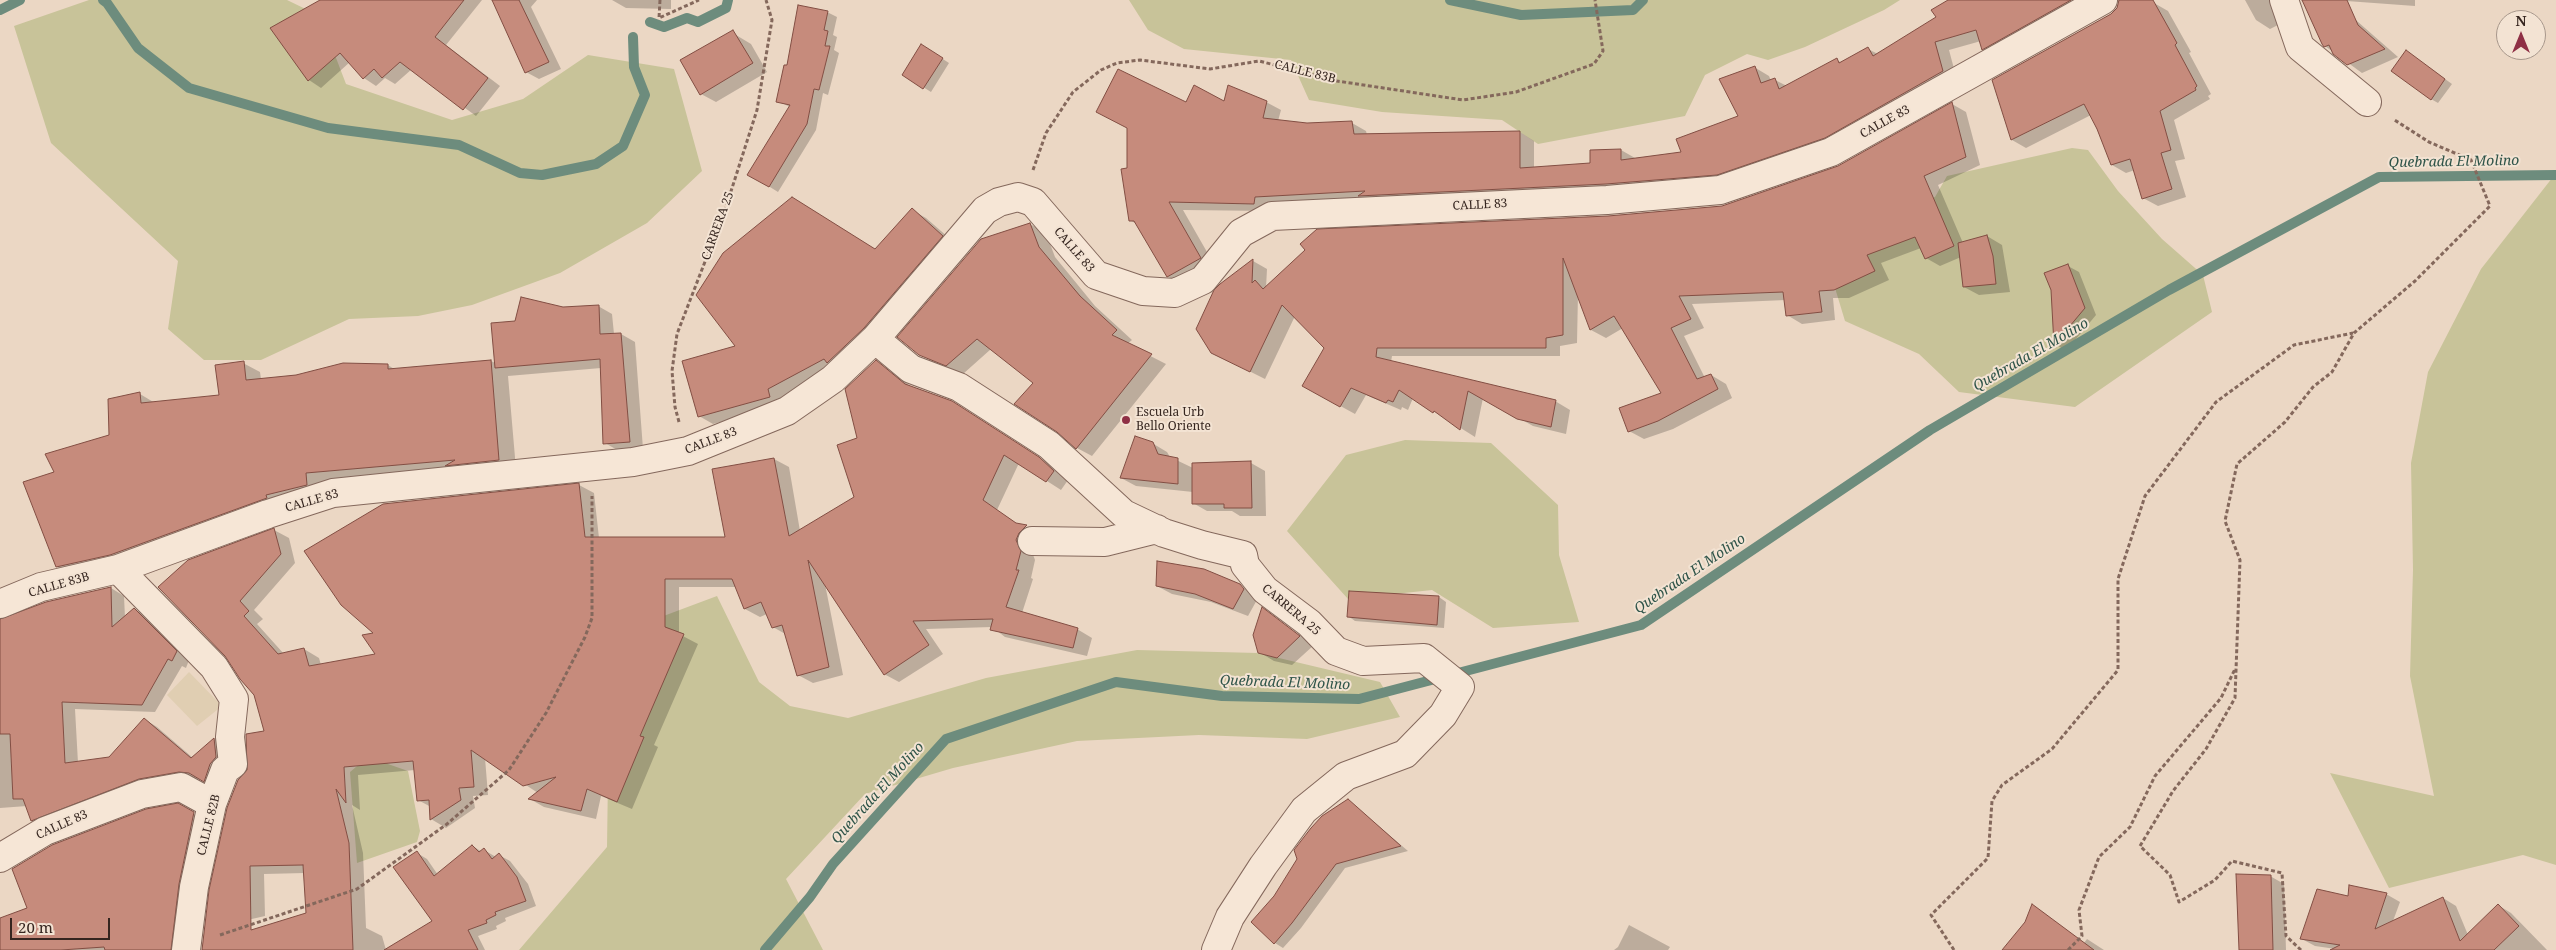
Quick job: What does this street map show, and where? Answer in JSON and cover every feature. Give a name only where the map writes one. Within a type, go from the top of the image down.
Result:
[{"type":"street","name":"CALLE 83","points":[[118,569],[268,514],[333,494],[590,468],[688,451],[787,411],[833,379],[875,339],[985,210],[999,202],[1018,197],[1033,202],[1096,275],[1143,291],[1175,293],[1203,280],[1241,233],[1272,216],[1606,200],[1720,190],[1832,152],[2103,0]]},
{"type":"street","points":[[2284,0],[2300,47],[2367,102]]},
{"type":"street","name":"CARRERA 25","points":[[875,339],[911,369],[959,387],[1049,445],[1124,514],[1157,529],[1202,545],[1243,555],[1245,565],[1265,590],[1309,623],[1336,651],[1363,661],[1424,658],[1460,687],[1443,716],[1405,754],[1346,776],[1304,810],[1263,866],[1230,917],[1216,950]]},
{"type":"street","points":[[1032,541],[1105,542],[1157,529]]},
{"type":"street","name":"CALLE 83B","points":[[0,604],[41,587],[118,569]]},
{"type":"street","name":"CALLE 82B","points":[[118,569],[214,667],[234,699],[230,737],[233,764],[225,770],[212,804],[194,887],[186,950]]},
{"type":"street","name":"CALLE 83","points":[[0,858],[45,832],[142,794],[181,787],[212,804]]},
{"type":"path","points":[[660,0],[659,18],[699,0]]},
{"type":"path","name":"CARRERA 25","points":[[688,451],[675,407],[672,371],[677,334],[725,210],[757,110],[772,20],[766,0]]},
{"type":"path","name":"CALLE 83B","points":[[1033,202],[1036,180],[1033,167],[1046,133],[1073,92],[1101,70],[1117,63],[1140,60],[1210,69],[1259,61],[1337,81],[1463,100],[1516,92],[1594,64],[1603,50],[1595,0]]},
{"type":"path","points":[[2300,950],[2286,936],[2282,874],[2232,861],[2215,880],[2179,902],[2170,875],[2140,846],[2173,791],[2206,749],[2236,698],[2240,560],[2225,521],[2236,464],[2285,422],[2313,387],[2332,372],[2354,333],[2414,281],[2490,206],[2471,160],[2429,142],[2367,102]]},
{"type":"path","points":[[1954,950],[1932,916],[1988,858],[1992,801],[2002,784],[2052,749],[2118,670],[2118,579],[2145,496],[2216,402],[2294,346],[2354,333]]},
{"type":"path","points":[[219,936],[357,889],[447,824],[509,770],[546,713],[585,637],[592,618],[592,486],[590,468]]},
{"type":"path","points":[[2068,950],[2082,936],[2079,910],[2099,857],[2130,827],[2155,776],[2220,698],[2236,666]]},
{"type":"shaded area","points":[[89,0],[287,0],[320,16],[346,84],[452,120],[523,99],[588,55],[674,69],[702,171],[647,223],[560,273],[472,305],[418,316],[349,319],[261,360],[204,360],[168,329],[178,261],[51,143],[14,26]]},
{"type":"shaded area","points":[[1129,0],[1900,0],[1884,10],[1805,47],[1768,60],[1747,54],[1705,75],[1685,116],[1538,144],[1502,120],[1382,112],[1309,100],[1291,60],[1184,49],[1148,30]]},
{"type":"shaded area","points":[[2072,148],[2088,150],[2118,191],[2162,239],[2203,275],[2212,312],[2075,407],[1959,392],[1919,354],[1845,321],[1822,245],[1935,197],[1947,176]]},
{"type":"shaded area","points":[[2556,173],[2556,865],[2523,855],[2389,888],[2330,773],[2434,796],[2410,676],[2413,570],[2411,463],[2428,372],[2481,269]]},
{"type":"shaded area","points":[[1405,440],[1491,443],[1558,505],[1559,555],[1579,622],[1493,628],[1432,590],[1348,599],[1287,531],[1346,455]]},
{"type":"shaded area","points":[[717,596],[759,682],[790,706],[848,718],[986,678],[1137,650],[1258,653],[1380,682],[1400,717],[1307,739],[1199,735],[1077,741],[953,768],[865,794],[786,879],[823,950],[519,950],[607,847],[610,636]]},
{"type":"shaded area","points":[[189,672],[222,706],[197,726],[167,695]]},
{"type":"shaded area","points":[[375,751],[388,764],[408,771],[420,831],[417,842],[357,863],[350,772]]},
{"type":"building","points":[[320,0],[464,0],[435,37],[488,78],[463,110],[400,62],[382,78],[374,69],[363,79],[340,53],[308,81],[270,28]]},
{"type":"building","points":[[492,0],[519,0],[549,62],[525,73]]},
{"type":"building","points":[[1948,0],[2071,0],[1982,50],[1976,30],[1935,42],[1943,71],[1825,138],[1717,175],[1606,184],[1358,196],[1365,191],[1255,197],[1254,204],[1169,202],[1201,258],[1167,277],[1134,221],[1129,221],[1121,169],[1127,168],[1127,128],[1096,112],[1118,69],[1186,102],[1194,85],[1224,101],[1228,85],[1267,101],[1263,118],[1307,123],[1352,121],[1354,134],[1520,131],[1520,168],[1590,163],[1590,150],[1621,149],[1621,160],[1681,152],[1676,139],[1738,116],[1719,79],[1755,66],[1761,83],[1775,78],[1779,89],[1837,58],[1839,63],[1868,47],[1873,56],[1936,17],[1931,10]]},
{"type":"building","points":[[2119,0],[2153,0],[2177,43],[2175,45],[2197,86],[2196,90],[2160,111],[2171,150],[2161,153],[2172,189],[2142,199],[2130,159],[2111,165],[2097,129],[2084,104],[2011,140],[1992,80],[2111,14],[2117,8]]},
{"type":"building","points":[[2302,0],[2347,0],[2358,25],[2385,49],[2347,65],[2333,54],[2329,45],[2324,47]]},
{"type":"building","points":[[798,5],[828,11],[824,30],[828,31],[825,46],[830,46],[819,90],[814,89],[807,124],[769,187],[747,175],[790,105],[776,102],[784,65],[787,65]]},
{"type":"building","points":[[733,30],[753,63],[700,95],[680,60]]},
{"type":"building","points":[[921,44],[943,58],[923,89],[902,75]]},
{"type":"building","points":[[2406,50],[2445,79],[2431,100],[2391,71]]},
{"type":"building","points":[[1952,102],[1966,157],[1924,176],[1954,246],[1925,259],[1915,237],[1867,255],[1875,271],[1834,290],[1819,291],[1822,312],[1786,316],[1783,292],[1679,296],[1691,319],[1671,328],[1697,379],[1711,374],[1718,389],[1658,421],[1628,432],[1619,408],[1661,393],[1614,316],[1590,330],[1563,258],[1563,335],[1546,338],[1546,348],[1377,348],[1376,357],[1556,400],[1551,427],[1517,419],[1468,391],[1460,430],[1434,411],[1433,413],[1399,390],[1393,402],[1388,400],[1386,403],[1351,388],[1340,407],[1302,386],[1324,348],[1282,305],[1250,372],[1211,353],[1196,329],[1214,290],[1220,284],[1253,259],[1252,283],[1255,280],[1263,289],[1305,250],[1300,244],[1317,229],[1608,216],[1722,206],[1838,166]]},
{"type":"building","points":[[792,197],[875,249],[912,208],[943,236],[864,328],[827,363],[824,359],[768,389],[770,397],[698,417],[682,361],[735,346],[696,295],[723,253]]},
{"type":"building","points":[[1030,223],[1039,247],[1080,296],[1117,330],[1112,335],[1152,354],[1076,449],[1057,432],[1014,404],[1033,383],[977,339],[946,366],[919,355],[897,337],[981,239]]},
{"type":"building","points":[[1987,235],[1993,256],[1996,284],[1963,287],[1958,243]]},
{"type":"building","points":[[2068,264],[2085,308],[2054,345],[2051,290],[2044,273]]},
{"type":"building","points":[[521,297],[563,307],[599,305],[600,334],[621,333],[630,442],[603,444],[600,359],[495,368],[491,323],[515,321]]},
{"type":"building","points":[[491,360],[499,460],[445,466],[455,460],[306,473],[307,485],[266,495],[267,498],[110,555],[56,567],[23,482],[54,472],[45,454],[109,435],[108,399],[140,392],[141,403],[219,395],[215,365],[244,361],[246,380],[296,375],[343,363],[388,364],[388,369]]},
{"type":"building","points":[[876,360],[905,384],[952,401],[1039,457],[1054,471],[1046,482],[1004,455],[983,500],[1016,523],[1027,525],[1019,533],[1016,540],[1021,551],[1016,570],[1019,570],[1006,607],[1078,628],[1073,648],[990,630],[993,619],[913,621],[929,645],[884,675],[808,560],[829,667],[797,676],[782,625],[772,628],[761,602],[744,609],[732,579],[665,579],[665,627],[684,634],[640,736],[644,737],[617,802],[587,789],[581,811],[528,799],[556,777],[523,786],[471,750],[474,787],[459,788],[461,800],[430,820],[429,800],[417,801],[413,761],[344,767],[346,803],[336,789],[349,843],[353,950],[202,950],[209,890],[227,808],[238,780],[247,770],[246,734],[264,731],[254,695],[240,679],[225,656],[158,587],[188,560],[274,528],[281,554],[240,601],[249,611],[244,616],[278,654],[304,648],[309,666],[375,654],[362,635],[373,633],[341,605],[304,551],[383,504],[579,483],[585,537],[725,537],[712,469],[774,458],[789,536],[854,497],[837,445],[857,438],[845,389]],"holes":[[[303,865],[306,913],[251,930],[250,866]]]},
{"type":"building","points":[[1135,436],[1153,442],[1158,454],[1178,458],[1178,484],[1120,478]]},
{"type":"building","points":[[1251,461],[1252,508],[1224,508],[1224,504],[1192,504],[1192,463]]},
{"type":"building","points":[[1157,561],[1204,569],[1240,584],[1244,589],[1233,609],[1195,594],[1156,586]]},
{"type":"building","points":[[111,587],[112,627],[134,608],[177,651],[172,661],[168,659],[142,705],[62,702],[65,763],[109,757],[144,718],[191,758],[214,738],[216,757],[210,764],[204,782],[189,773],[179,772],[139,779],[31,821],[23,799],[13,799],[10,734],[0,734],[0,619],[46,602]]},
{"type":"building","points":[[1349,591],[1439,596],[1437,625],[1347,617]]},
{"type":"building","points":[[1262,607],[1300,636],[1277,658],[1258,653],[1253,635]]},
{"type":"building","points":[[1348,799],[1401,846],[1336,864],[1274,944],[1251,922],[1274,896],[1297,859],[1294,850],[1311,828],[1322,816]]},
{"type":"building","points":[[178,803],[194,812],[179,884],[171,950],[105,950],[104,947],[61,950],[0,950],[0,918],[27,908],[12,869],[52,845],[146,809]]},
{"type":"building","points":[[472,845],[479,852],[484,848],[492,859],[499,853],[517,877],[526,901],[495,912],[496,915],[486,920],[487,923],[468,930],[478,950],[384,950],[432,921],[393,867],[417,851],[434,876]]},
{"type":"building","points":[[2236,874],[2271,875],[2273,950],[2239,950]]},
{"type":"building","points":[[2349,885],[2387,893],[2375,929],[2443,897],[2460,941],[2498,904],[2519,926],[2494,950],[2330,950],[2340,945],[2300,939],[2317,889],[2348,896]]},
{"type":"building","points":[[2032,904],[2094,950],[2002,950],[2025,922]]},
{"type":"waterway","points":[[0,10],[20,0]]},
{"type":"waterway","points":[[103,0],[138,48],[189,88],[328,128],[459,145],[520,173],[542,175],[596,164],[623,146],[645,95],[634,67],[633,37]]},
{"type":"waterway","points":[[650,22],[664,27],[687,18],[698,22],[726,8],[728,0]]},
{"type":"waterway","points":[[1450,0],[1521,15],[1633,10],[1643,0]]},
{"type":"waterway","name":"Quebrada El Molino","points":[[765,950],[810,897],[833,864],[946,739],[1116,682],[1222,696],[1359,699],[1641,625],[1930,430],[2169,290],[2379,177],[2556,175]]},
{"type":"place","name":"Escuela Urb Bello Oriente","points":[[1126,420]]}]
